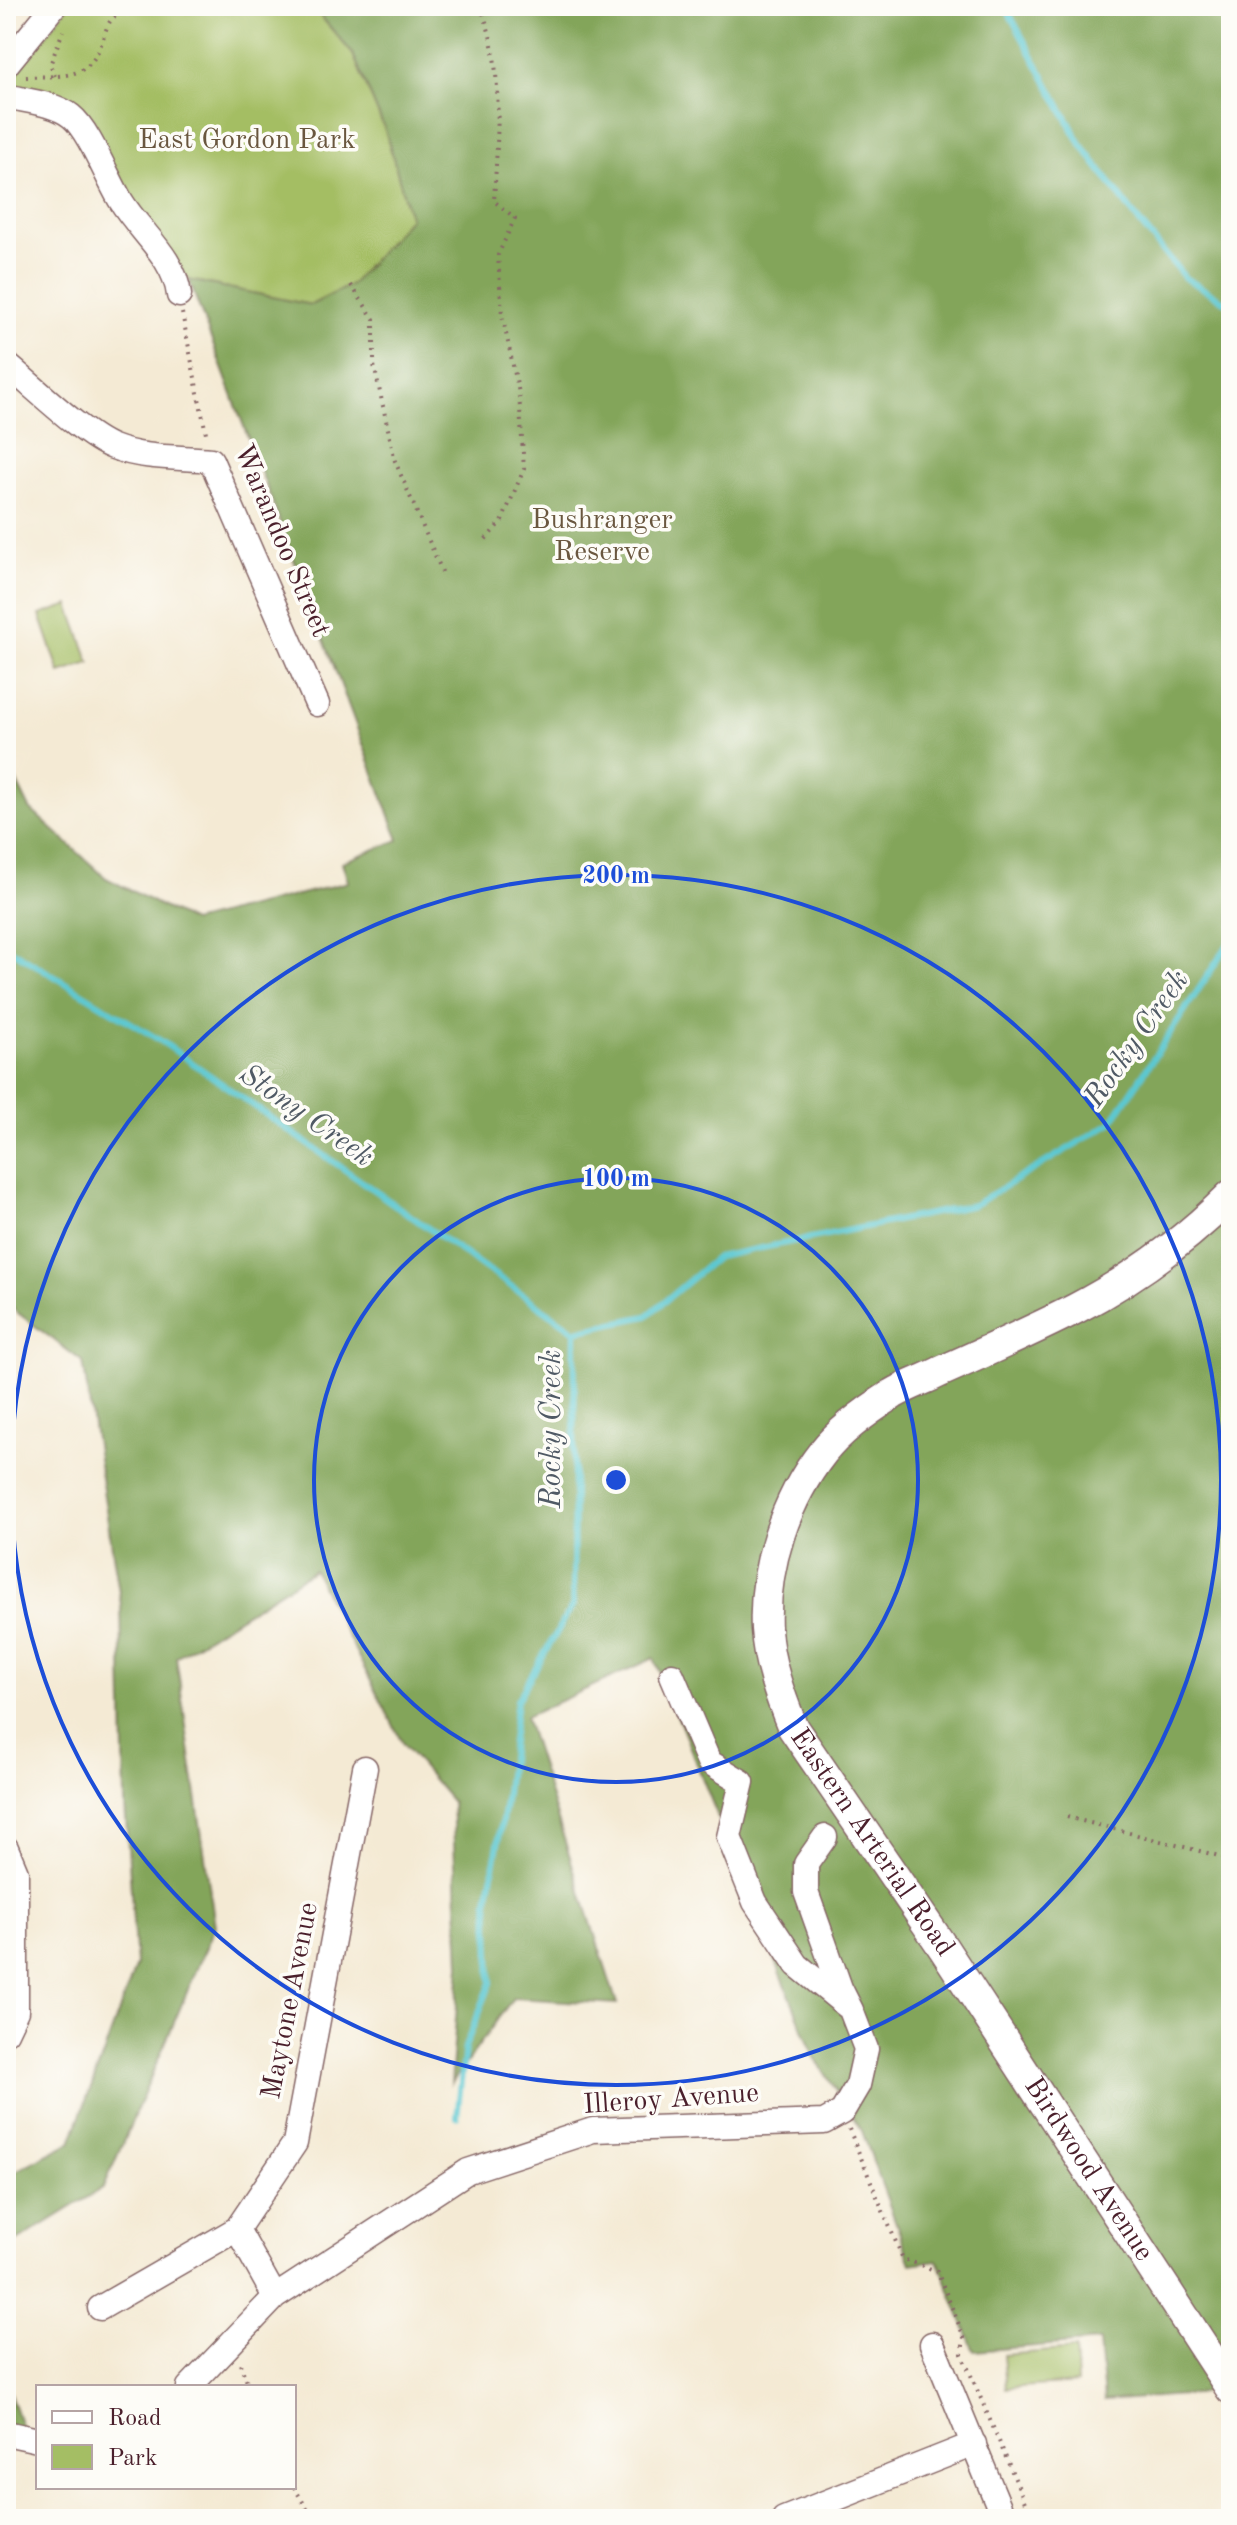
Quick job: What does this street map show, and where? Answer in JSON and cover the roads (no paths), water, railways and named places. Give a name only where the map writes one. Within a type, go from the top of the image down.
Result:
[{"type":"main road","name":"Eastern Arterial Road","points":[[944,1949],[835,1822],[780,1739],[761,1692],[750,1630],[752,1577],[783,1481],[809,1441],[845,1406],[887,1377],[934,1357],[1074,1310],[1157,1261],[1231,1195]]},
{"type":"main road","name":"Birdwood Avenue","points":[[944,1949],[1231,2389]]},
{"type":"street","points":[[61,14],[10,79],[65,112],[79,124],[122,203],[169,265],[178,284],[179,295]]},
{"type":"street","name":"Warandoo Street","points":[[6,364],[89,433],[112,447],[211,460],[317,704]]},
{"type":"street","points":[[672,1675],[709,1762],[742,1782],[729,1837],[755,1902],[797,1965],[851,2010]]},
{"type":"street","name":"Maytone Avenue","points":[[100,2308],[237,2229],[295,2143],[365,1768]]},
{"type":"street","name":"Illeroy Avenue","points":[[191,2385],[275,2297],[468,2171],[593,2130],[824,2122],[842,2112],[858,2085],[866,2049],[840,1988],[806,1892],[806,1864],[825,1837]]},
{"type":"street","points":[[6,1848],[16,1872],[16,2011],[6,2032]]},
{"type":"street","points":[[237,2229],[275,2297]]},
{"type":"street","points":[[932,2344],[1004,2519]]},
{"type":"street","points":[[6,2433],[36,2440]]},
{"type":"street","points":[[784,2519],[974,2444]]},
{"type":"waterway","points":[[1005,6],[1081,144],[1140,223],[1185,278],[1231,305]]},
{"type":"waterway","name":"Rocky Creek","points":[[457,2117],[465,2047],[491,1983],[488,1901],[504,1809],[517,1700],[573,1605],[575,1331],[647,1316],[717,1257],[974,1205],[1111,1123],[1231,940]]},
{"type":"waterway","name":"Stony Creek","points":[[6,947],[161,1041],[575,1331]]},
{"type":"park label","name":"East Gordon Park","points":[[247,141]]},
{"type":"park label","name":"Bushranger Reserve","points":[[602,537]]}]
